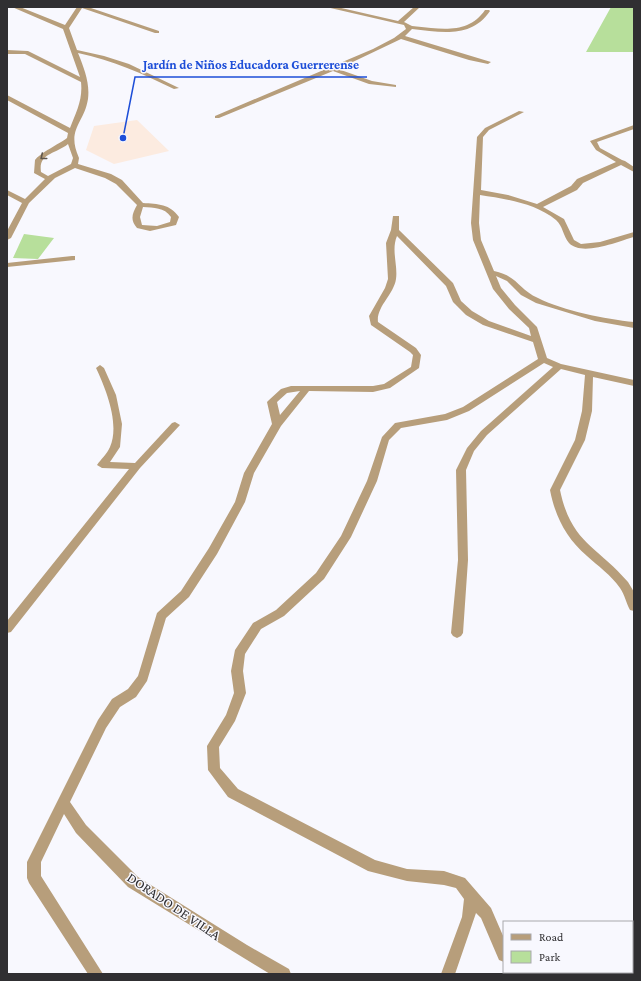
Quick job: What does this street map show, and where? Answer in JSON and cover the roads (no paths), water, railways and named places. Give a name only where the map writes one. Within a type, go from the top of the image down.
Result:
[{"type":"street","points":[[15,7],[66,28],[75,51],[85,90],[84,105],[69,140],[58,149],[38,159],[36,165],[38,173],[49,179]]},
{"type":"street","points":[[66,28],[80,7]]},
{"type":"street","points":[[83,7],[157,32]]},
{"type":"street","points":[[329,7],[406,24],[409,27],[446,30],[464,29],[480,21],[487,11]]},
{"type":"street","points":[[399,23],[416,7]]},
{"type":"street","points":[[217,117],[333,69],[401,37],[409,30],[409,27]]},
{"type":"street","points":[[401,37],[470,59],[488,62]]},
{"type":"street","points":[[75,51],[96,54],[112,59],[145,72],[176,88]]},
{"type":"street","points":[[7,52],[26,52],[83,80]]},
{"type":"street","points":[[333,69],[364,81],[394,86]]},
{"type":"street","points":[[7,97],[72,132]]},
{"type":"street","points":[[521,112],[487,129],[480,137],[475,223],[477,240],[492,273],[497,289],[532,327],[538,341],[543,360]]},
{"type":"street","points":[[634,127],[593,141],[598,149],[634,170]]},
{"type":"street","points":[[7,238],[26,202],[49,179],[74,165],[76,158],[71,149],[69,140]]},
{"type":"street","points":[[537,207],[574,188],[580,181],[622,162]]},
{"type":"street","points":[[74,165],[108,176],[119,182],[141,205],[163,206],[172,211],[175,217],[173,223],[164,227],[152,229],[142,227],[137,222],[136,216],[141,205]]},
{"type":"street","points":[[7,192],[26,202]]},
{"type":"street","points":[[476,192],[514,198],[558,217],[564,224],[568,239],[573,244],[580,246],[591,246],[634,234]]},
{"type":"street","points":[[277,424],[272,402],[281,391],[291,388],[374,389],[387,386],[415,368],[417,355],[413,350],[374,323],[373,316],[390,288],[392,279],[390,243],[395,230],[396,218]]},
{"type":"street","points":[[395,230],[450,285],[457,302],[469,313],[486,323],[538,341]]},
{"type":"street","points":[[7,265],[72,258]]},
{"type":"street","points":[[492,273],[510,278],[529,297],[540,302],[586,317],[634,325]]},
{"type":"street","points":[[543,360],[589,374],[634,383]]},
{"type":"street","points":[[503,953],[486,913],[460,883],[444,878],[407,875],[373,866],[234,793],[214,770],[213,746],[231,717],[240,693],[237,671],[239,653],[257,626],[280,613],[320,576],[346,537],[372,481],[385,439],[398,425],[447,417],[466,409],[543,360]]},
{"type":"street","points":[[457,633],[463,560],[461,470],[470,450],[484,433],[559,366]]},
{"type":"street","points":[[100,368],[110,387],[117,419],[116,445],[102,465],[137,466]]},
{"type":"street","points":[[589,374],[587,411],[580,440],[555,490],[564,520],[573,536],[623,582],[633,601],[634,607]]},
{"type":"street","points":[[96,974],[34,878],[34,862],[102,724],[116,703],[132,693],[143,678],[161,616],[185,594],[213,551],[240,502],[249,473],[277,424],[307,388]]},
{"type":"street","points":[[7,629],[137,466],[175,424]]},
{"type":"street","name":"DORADO DE VILLA","points":[[64,803],[81,829],[133,882],[242,950],[284,974]]},
{"type":"street","points":[[448,974],[469,917],[471,897]]},
{"type":"place","name":"Jardín de Niños Educadora Guerrerense","points":[[123,138]]}]
